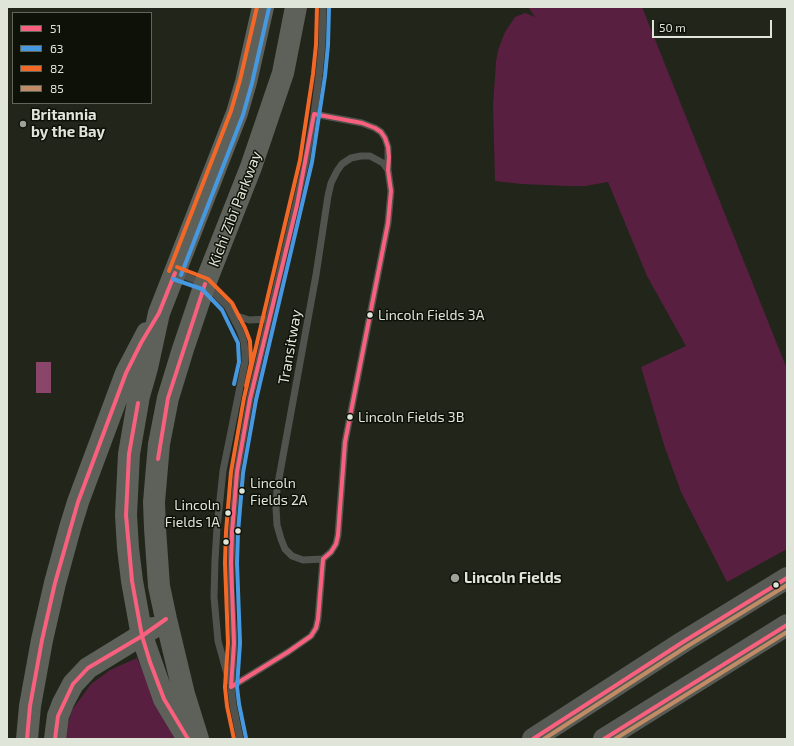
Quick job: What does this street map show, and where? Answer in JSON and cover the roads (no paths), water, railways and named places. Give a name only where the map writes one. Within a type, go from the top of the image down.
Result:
[{"type":"highway","points":[[27,739],[30,706],[42,640],[55,583],[72,522],[126,373],[141,343],[159,313],[237,113],[246,82],[263,7]]},
{"type":"highway","name":"Kichi Zībī Parkway","points":[[198,739],[184,694],[159,586],[154,502],[159,444],[168,398],[183,349],[205,284],[252,167],[283,73],[296,7]]},
{"type":"highway","points":[[159,313],[147,368],[139,396],[129,454],[126,515],[128,548],[132,581],[142,636],[164,699],[188,739]]},
{"type":"highway","points":[[55,739],[58,716],[73,684],[88,668],[142,636],[166,619]]},
{"type":"main road","points":[[533,739],[683,642],[787,578]]},
{"type":"main road","points":[[604,739],[787,625]]},
{"type":"lane","name":"Transitway","points":[[231,687],[234,643],[231,563],[237,472],[250,399],[297,205],[314,114],[322,45],[323,7]]},
{"type":"lane","points":[[231,687],[288,652],[311,636],[316,628],[323,558],[331,552],[336,544],[338,535],[345,442],[388,223],[391,191],[388,170],[388,147],[381,132],[362,123],[314,114]]},
{"type":"lane","name":"Transitway","points":[[323,558],[303,560],[292,556],[285,549],[277,525],[276,508],[278,484],[331,183],[336,171],[342,164],[351,158],[370,156],[378,159],[388,170]]},
{"type":"lane","name":"Transitway","points":[[175,273],[205,284],[236,316],[249,320],[268,320]]},
{"type":"lane","name":"Transitway","points":[[227,306],[244,342],[245,362],[223,471],[217,528],[214,596],[218,641],[231,687],[240,739]]},
{"type":"place","name":"Britannia by the Bay","points":[[23,124]]},
{"type":"place","name":"Lincoln Fields 3A","points":[[370,315]]},
{"type":"place","name":"Lincoln Fields 3B","points":[[350,417]]},
{"type":"place","name":"Lincoln Fields 2A","points":[[242,491]]},
{"type":"place","name":"Lincoln Fields 1A","points":[[228,513]]},
{"type":"place","name":"Lincoln Fields","points":[[455,578]]}]
